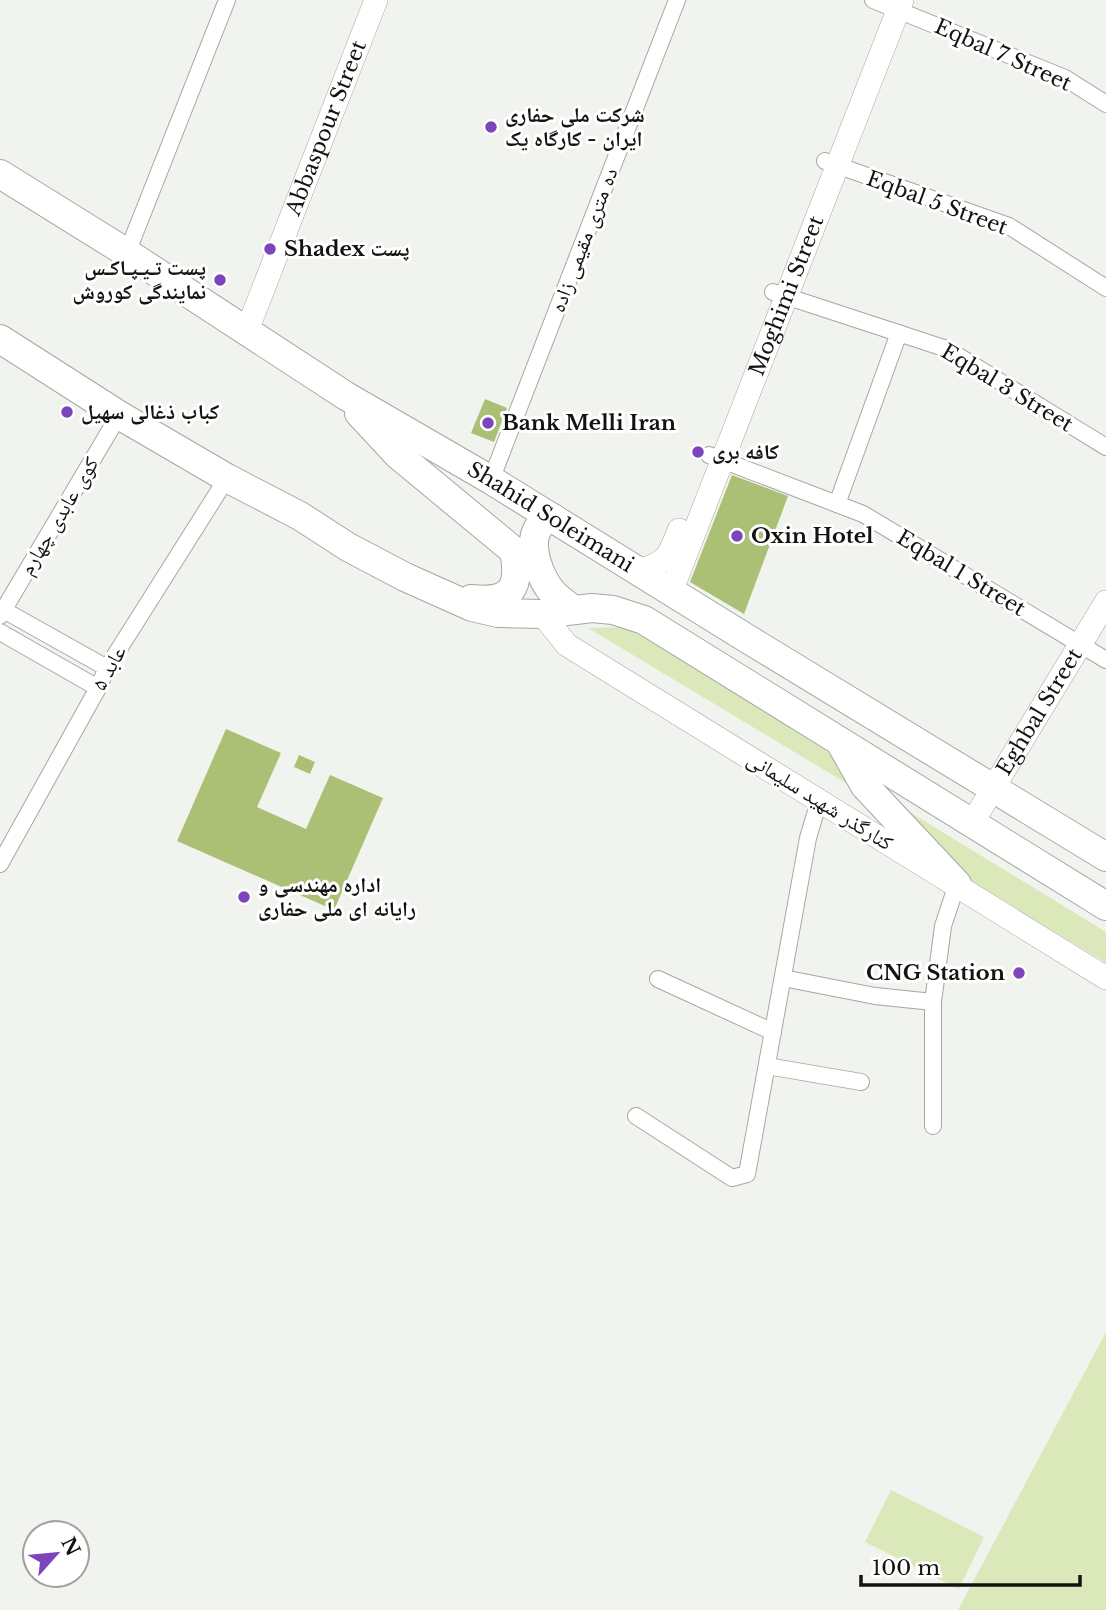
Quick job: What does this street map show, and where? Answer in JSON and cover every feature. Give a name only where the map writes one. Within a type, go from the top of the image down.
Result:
[{"type":"highway","name":"Shahid Soleimani","points":[[0,174],[346,396],[491,480],[1106,857]]},
{"type":"highway","points":[[2,345],[227,478],[300,516],[348,547],[405,577],[472,607],[498,613],[542,614],[592,608],[613,610],[645,620],[1106,906]]},
{"type":"highway","points":[[346,396],[398,455],[514,551],[516,584],[509,593],[498,598],[475,600],[448,595]]},
{"type":"highway","points":[[553,518],[545,520],[536,532],[534,556],[551,591],[574,610]]},
{"type":"highway","points":[[838,740],[865,786],[957,884]]},
{"type":"main road","name":"Abbaspour Street","points":[[246,333],[376,0]]},
{"type":"main road","name":"Moghimi Street","points":[[639,571],[659,565],[669,556],[715,458],[831,164],[890,3]]},
{"type":"main road","name":"Moghimi Street","points":[[671,592],[715,458]]},
{"type":"main road","name":"Eghbal Street","points":[[972,823],[1106,603]]},
{"type":"main road","name":"کنارگذر شهید سلیمانی","points":[[542,614],[566,645],[1106,978]]},
{"type":"street","points":[[127,253],[227,0]]},
{"type":"street","name":"ده متری مقیمی زاده","points":[[491,480],[677,0]]},
{"type":"street","name":"Eqbal 7 Street","points":[[890,3],[1065,78],[1106,104]]},
{"type":"street","name":"Eqbal 5 Street","points":[[831,164],[1009,226],[1106,288]]},
{"type":"street","name":"Eqbal 3 Street","points":[[780,295],[947,349],[1106,447]]},
{"type":"street","points":[[837,504],[899,333]]},
{"type":"street","name":"کوی عابدی چهارم","points":[[1,612],[119,415]]},
{"type":"street","name":"Eqbal 1 Street","points":[[715,458],[863,514],[1106,660]]},
{"type":"street","name":"عابد ۵","points":[[0,863],[107,668],[227,478]]},
{"type":"street","points":[[1,612],[107,668]]},
{"type":"street","points":[[0,632],[98,688]]},
{"type":"street","points":[[636,1116],[732,1178],[747,1174],[808,838],[819,801]]},
{"type":"street","points":[[933,1126],[933,1002],[943,926],[957,884]]},
{"type":"street","points":[[783,978],[876,996],[933,1002]]},
{"type":"street","points":[[658,979],[773,1032]]},
{"type":"street","points":[[767,1066],[861,1082]]},
{"type":"green space","points":[[630,627],[828,752],[851,786],[588,628]]},
{"type":"green space","points":[[895,803],[1106,932],[1106,963],[942,863]]},
{"type":"green space","points":[[1106,1332],[1106,1610],[958,1610]]},
{"type":"green space","points":[[891,1490],[984,1537],[959,1589],[865,1542]]},
{"type":"building","points":[[485,399],[507,408],[494,442],[471,433]]},
{"type":"building","name":"Oxin Hotel","points":[[732,475],[788,496],[744,614],[690,582]]},
{"type":"building","points":[[226,729],[281,753],[257,807],[306,829],[330,775],[383,798],[334,910],[177,841]]},
{"type":"building","points":[[299,755],[315,762],[310,774],[294,767]]},
{"type":"place","name":"شرکت ملی حفاری ایران - کارگاه یک","points":[[491,127]]},
{"type":"place","name":"Shadex پست","points":[[270,249]]},
{"type":"place","name":"پست تـیـپـاکـس نمایندگی کوروش","points":[[220,280]]},
{"type":"place","name":"کباب ذغالی سهیل","points":[[67,412]]},
{"type":"place","name":"Bank Melli Iran","points":[[488,423]]},
{"type":"place","name":"کافه بری","points":[[698,452]]},
{"type":"place","name":"Oxin Hotel","points":[[737,536]]},
{"type":"place","name":"اداره مهندسی و رایانه ای ملی حفاری","points":[[244,897]]},
{"type":"place","name":"CNG Station","points":[[1019,973]]}]
